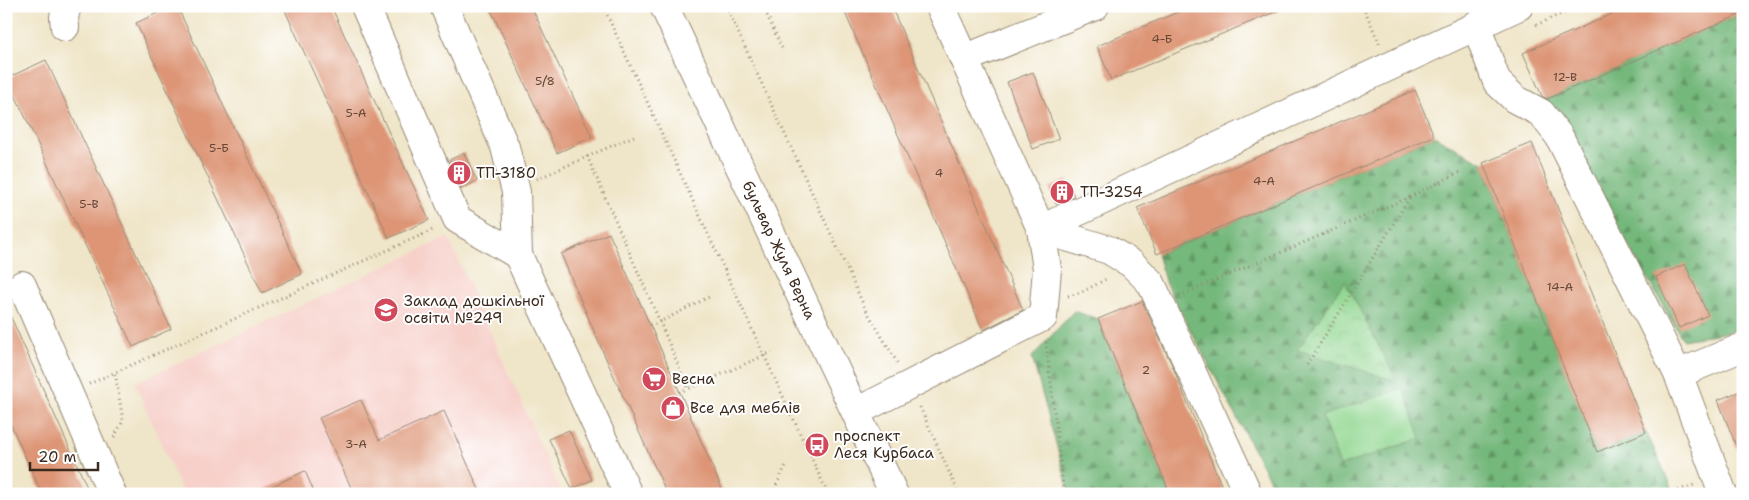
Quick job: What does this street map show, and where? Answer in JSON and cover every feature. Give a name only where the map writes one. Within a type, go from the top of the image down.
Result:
[{"type":"street","points":[[365,6],[457,219],[518,256]]},
{"type":"street","points":[[444,6],[505,147],[516,192],[518,256],[628,494]]},
{"type":"street","name":"бульвар Жуля Верна","points":[[664,6],[856,412],[889,492]]},
{"type":"street","points":[[856,412],[1043,310],[1047,269],[1040,229],[940,6]]},
{"type":"street","points":[[964,59],[1094,6]]},
{"type":"street","points":[[1040,229],[1519,6]]},
{"type":"street","points":[[1476,25],[1497,82],[1515,99],[1541,113],[1559,136],[1678,374],[1723,494]]},
{"type":"street","points":[[1040,229],[1109,250],[1132,264],[1151,283],[1248,494]]},
{"type":"street","points":[[22,286],[112,494]]},
{"type":"street","points":[[1678,374],[1743,348]]},
{"type":"path","points":[[604,6],[828,494]]},
{"type":"path","points":[[726,6],[865,308],[909,384],[959,494]]},
{"type":"path","points":[[763,6],[783,51]]},
{"type":"path","points":[[1362,6],[1389,66]]},
{"type":"path","points":[[516,192],[532,180],[634,136]]},
{"type":"path","points":[[587,156],[688,389]]},
{"type":"path","points":[[1161,304],[1410,197],[1460,172]]},
{"type":"path","points":[[1307,365],[1410,197]]},
{"type":"path","points":[[68,393],[457,219]]},
{"type":"path","points":[[1064,494],[1043,310],[1082,292],[1132,264]]},
{"type":"path","points":[[650,326],[709,298]]},
{"type":"path","points":[[680,392],[772,352]]},
{"type":"path","points":[[99,464],[123,421],[115,372]]},
{"type":"path","points":[[772,494],[787,463]]},
{"type":"path","points":[[6,477],[12,494]]},
{"type":"shaded area","name":"Заклад дошкільної освіти №249","points":[[448,237],[562,494],[183,494],[135,383]]},
{"type":"green space","points":[[1743,13],[1743,329],[1683,340],[1544,100]]},
{"type":"green space","points":[[1434,136],[1483,163],[1597,451],[1646,432],[1675,494],[1369,494],[1365,492],[1345,494],[1277,494],[1166,284],[1157,254]]},
{"type":"green space","points":[[1345,281],[1397,381],[1297,350]]},
{"type":"green space","points":[[1074,311],[1098,319],[1170,494],[1070,494],[1032,357]]},
{"type":"green space","points":[[1403,388],[1421,438],[1340,466],[1322,416]]},
{"type":"building","points":[[173,6],[177,6],[302,274],[262,293],[136,23]]},
{"type":"building","points":[[283,6],[331,6],[429,220],[389,238]]},
{"type":"building","points":[[489,6],[531,6],[592,137],[557,153]]},
{"type":"building","points":[[842,6],[891,6],[1023,310],[983,330]]},
{"type":"building","points":[[1192,6],[1287,7],[1111,80],[1097,46]]},
{"type":"building","points":[[1630,6],[1743,6],[1743,13],[1547,99],[1542,96],[1523,53]]},
{"type":"building","points":[[46,60],[171,329],[133,347],[7,78]]},
{"type":"building","points":[[1033,72],[1059,139],[1033,149],[1007,82]]},
{"type":"building","points":[[1415,90],[1434,136],[1157,254],[1137,208]]},
{"type":"building","points":[[1532,143],[1646,432],[1597,452],[1483,163]]},
{"type":"building","name":"ТП-3180","points":[[464,153],[477,181],[461,189],[449,160]]},
{"type":"building","name":"ТП-3254","points":[[1067,180],[1074,196],[1056,204],[1049,188]]},
{"type":"building","points":[[609,233],[724,494],[667,494],[599,343],[561,254]]},
{"type":"building","points":[[1685,264],[1708,315],[1679,328],[1656,277]]},
{"type":"building","points":[[1142,301],[1172,365],[1225,494],[1170,494],[1098,319]]},
{"type":"building","points":[[6,306],[90,494],[42,494],[6,414]]},
{"type":"building","points":[[1743,390],[1743,461],[1742,461],[1718,400]]},
{"type":"building","points":[[361,400],[379,440],[444,411],[481,494],[354,494],[319,418]]},
{"type":"building","points":[[569,430],[592,480],[572,489],[549,439]]},
{"type":"building","points":[[305,471],[315,494],[255,494]]},
{"type":"place","name":"ТП-3180","points":[[459,173]]},
{"type":"place","name":"ТП-3254","points":[[1062,192]]},
{"type":"place","name":"Заклад дошкільної освіти №249","points":[[386,310]]},
{"type":"place","name":"Весна","points":[[654,379]]},
{"type":"place","name":"Все для меблів","points":[[673,408]]},
{"type":"place","name":"проспект Леся Курбаса","points":[[817,445]]}]
